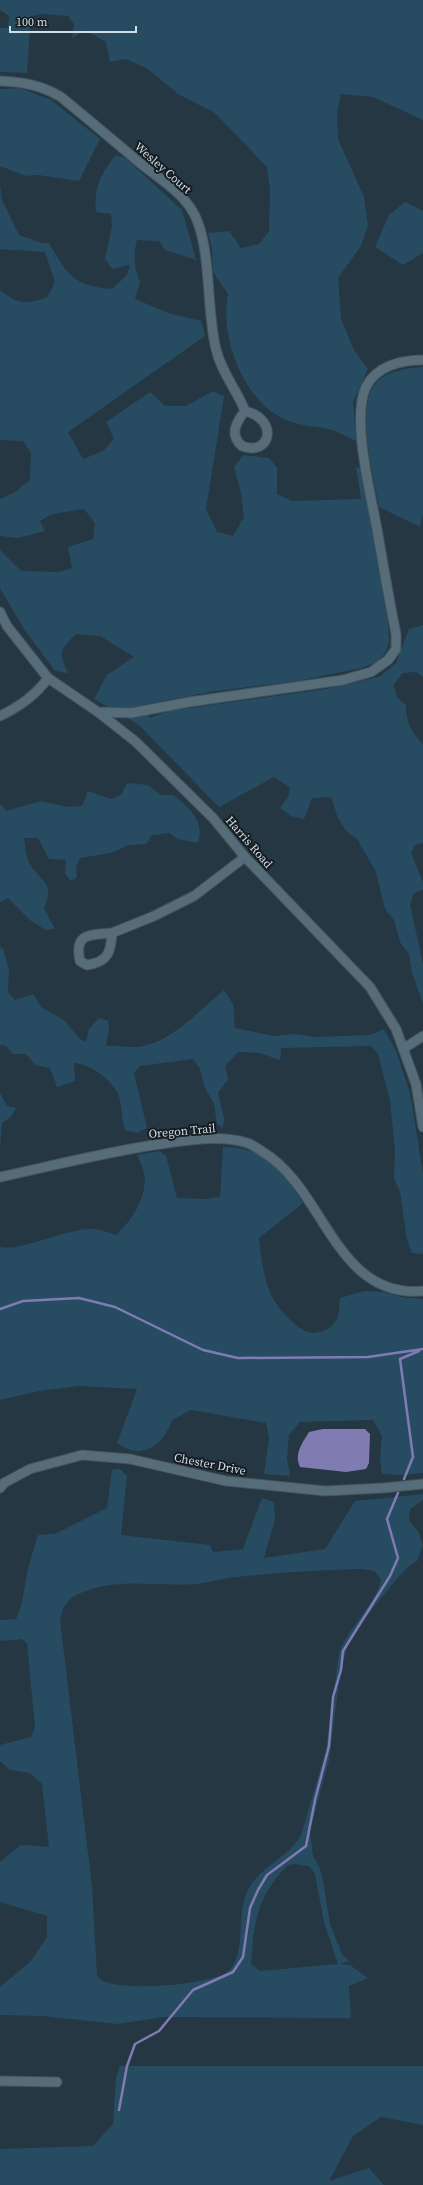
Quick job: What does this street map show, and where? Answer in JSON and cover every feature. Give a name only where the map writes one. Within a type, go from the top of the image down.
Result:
[{"type":"street","name":"Wesley Court","points":[[0,81],[33,84],[48,89],[61,97],[171,188],[193,212],[199,227],[204,253],[215,348],[224,370],[240,398],[245,411]]},
{"type":"street","points":[[98,712],[131,713],[189,702],[343,680],[371,672],[388,660],[396,649],[396,634],[367,473],[360,408],[366,388],[376,374],[392,364],[423,360]]},
{"type":"street","name":"Harris Road","points":[[0,612],[7,626],[48,678],[98,712],[141,747],[213,818],[245,857],[370,987],[396,1029],[416,1084],[423,1127]]},
{"type":"street","points":[[0,716],[10,712],[39,690],[48,678]]},
{"type":"street","points":[[112,933],[154,916],[194,896],[245,857]]},
{"type":"street","points":[[403,1049],[423,1036]]},
{"type":"street","name":"Oregon Trail","points":[[0,1177],[121,1150],[180,1141],[215,1139],[248,1143],[274,1158],[292,1177],[316,1211],[337,1246],[358,1269],[390,1289],[423,1291]]},
{"type":"street","name":"Chester Drive","points":[[0,1488],[4,1483],[30,1469],[82,1455],[130,1459],[226,1481],[326,1491],[423,1484]]},
{"type":"street","points":[[0,2081],[57,2082]]},
{"type":"shaded area","points":[[0,0],[423,0],[423,120],[373,97],[341,94],[337,112],[338,139],[364,197],[368,226],[361,246],[338,278],[341,319],[354,350],[368,369],[353,402],[356,441],[331,430],[291,422],[275,414],[260,402],[248,386],[239,369],[232,350],[226,312],[228,294],[213,272],[212,248],[208,233],[229,231],[241,248],[259,244],[269,231],[270,190],[267,167],[215,113],[178,94],[148,69],[126,59],[110,62],[106,42],[85,30],[72,38],[74,24],[68,16],[44,14],[31,16],[27,73],[0,72],[0,28],[8,28],[9,16],[0,10]]},
{"type":"shaded area","points":[[20,88],[51,100],[100,139],[79,181],[38,175],[26,176],[0,166],[0,89]]},
{"type":"shaded area","points":[[116,155],[125,158],[182,210],[196,260],[165,250],[159,241],[137,240],[135,262],[136,272],[140,282],[135,299],[168,313],[201,321],[205,336],[68,432],[83,459],[103,451],[114,439],[106,422],[150,392],[165,406],[186,406],[213,391],[224,396],[206,509],[217,532],[233,536],[244,517],[241,493],[234,467],[243,455],[269,458],[277,468],[277,494],[292,501],[361,499],[356,467],[361,468],[388,624],[389,641],[386,652],[377,662],[361,668],[297,681],[215,691],[142,705],[150,718],[169,711],[326,689],[379,677],[396,663],[409,629],[423,625],[423,677],[416,672],[403,673],[393,685],[398,698],[406,705],[407,717],[410,726],[415,735],[423,744],[423,843],[415,845],[411,853],[423,882],[423,890],[414,893],[410,904],[423,964],[423,1003],[412,973],[409,954],[400,942],[394,920],[385,909],[376,872],[357,839],[346,831],[338,818],[331,797],[312,798],[304,819],[291,816],[280,808],[288,797],[290,788],[274,777],[219,807],[138,724],[94,699],[107,675],[134,657],[100,636],[76,634],[62,652],[63,660],[68,673],[55,671],[24,629],[0,588],[0,550],[21,571],[60,572],[72,568],[68,547],[93,539],[95,523],[84,509],[52,514],[40,521],[45,531],[18,538],[0,536],[0,499],[15,492],[30,480],[31,453],[23,441],[0,440],[0,290],[12,299],[27,302],[47,297],[55,282],[45,252],[0,249],[0,184],[2,200],[19,235],[42,243],[49,243],[67,271],[80,282],[88,285],[112,289],[127,275],[130,265],[112,269],[105,259],[112,226],[111,214],[96,212],[95,204],[97,189],[102,175]]},
{"type":"shaded area","points":[[405,202],[423,211],[423,253],[403,265],[375,247],[389,215]]},
{"type":"shaded area","points":[[423,367],[423,515],[420,527],[379,507],[370,461],[366,424],[370,392],[377,382],[393,372]]},
{"type":"shaded area","points":[[127,783],[148,785],[161,795],[174,795],[195,816],[198,822],[200,835],[198,843],[178,839],[169,833],[152,835],[146,844],[129,845],[111,853],[80,858],[76,867],[77,877],[71,881],[65,874],[66,860],[49,859],[38,838],[24,838],[26,854],[29,862],[47,887],[47,899],[44,908],[55,929],[46,930],[31,921],[8,898],[0,902],[0,803],[6,811],[41,801],[67,807],[82,806],[88,791],[111,799],[121,795]]},
{"type":"shaded area","points":[[0,947],[3,948],[9,970],[8,992],[15,1000],[33,994],[42,1008],[64,1020],[80,1039],[86,1042],[89,1029],[99,1018],[108,1021],[109,1029],[106,1046],[134,1047],[159,1041],[182,1026],[224,990],[233,1004],[235,1028],[274,1036],[295,1034],[315,1037],[370,1035],[384,1029],[396,1051],[410,1093],[423,1173],[423,1254],[412,1253],[407,1240],[400,1192],[394,1178],[395,1151],[390,1100],[378,1054],[371,1046],[281,1048],[280,1060],[260,1053],[238,1052],[225,1066],[228,1079],[218,1093],[224,1118],[223,1128],[217,1124],[214,1104],[205,1088],[200,1069],[193,1059],[140,1066],[134,1073],[147,1128],[137,1133],[125,1130],[118,1094],[111,1083],[99,1073],[86,1066],[74,1063],[75,1081],[57,1087],[50,1068],[35,1065],[26,1054],[13,1054],[6,1046],[0,1045]]},
{"type":"shaded area","points":[[0,1093],[7,1106],[16,1108],[11,1117],[2,1123],[0,1148]]},
{"type":"shaded area","points":[[223,1147],[251,1151],[262,1156],[280,1171],[303,1203],[259,1238],[264,1273],[272,1297],[284,1314],[300,1328],[310,1333],[315,1333],[329,1328],[339,1314],[340,1298],[365,1291],[384,1292],[401,1297],[423,1299],[423,1473],[400,1475],[382,1474],[380,1458],[382,1436],[373,1420],[300,1422],[289,1435],[287,1458],[290,1476],[264,1474],[269,1438],[266,1423],[191,1410],[172,1420],[163,1437],[150,1448],[135,1451],[117,1443],[137,1389],[79,1386],[39,1391],[0,1400],[0,1247],[9,1248],[20,1246],[82,1230],[96,1229],[116,1235],[132,1217],[140,1203],[145,1176],[137,1155],[160,1151],[166,1156],[177,1198],[205,1199],[220,1197]]},
{"type":"shaded area","points":[[323,1429],[365,1429],[370,1434],[369,1463],[366,1469],[346,1472],[300,1467],[298,1462],[298,1453],[309,1432]]},
{"type":"shaded area","points":[[120,1469],[127,1476],[121,1535],[210,1545],[213,1552],[243,1549],[262,1498],[274,1502],[275,1519],[264,1558],[325,1549],[355,1501],[423,1494],[423,1500],[410,1509],[409,1521],[418,1531],[423,1546],[417,1561],[409,1566],[393,1583],[355,1631],[348,1645],[340,1674],[329,1760],[310,1830],[313,1856],[319,1866],[323,1880],[330,1924],[342,1954],[349,1961],[340,1964],[350,1965],[368,1978],[349,1986],[351,2018],[163,2017],[117,2024],[43,2016],[0,2015],[0,1987],[31,1961],[47,1937],[47,1916],[0,1902],[0,1862],[21,1845],[49,1847],[42,1784],[30,1773],[10,1770],[0,1761],[0,1745],[31,1737],[35,1727],[27,1643],[21,1639],[0,1641],[0,1620],[16,1619],[22,1603],[28,1568],[38,1535],[55,1534],[107,1508],[112,1470]],"holes":[[[362,1569],[375,1571],[381,1580],[373,1599],[343,1643],[339,1653],[326,1750],[301,1835],[289,1850],[258,1876],[247,1892],[242,1910],[239,1946],[234,1964],[226,1973],[200,1981],[182,1984],[163,1986],[126,1986],[111,1984],[101,1980],[97,1975],[92,1887],[60,1620],[64,1607],[69,1600],[76,1595],[109,1585],[181,1585],[261,1575]],[[294,1864],[309,1866],[315,1874],[324,1922],[338,1964],[260,1971],[251,1964],[253,1937],[258,1914],[267,1892],[274,1881],[288,1865]]]},
{"type":"shaded area","points":[[120,2066],[423,2066],[423,2125],[381,2117],[353,2136],[329,2181],[369,2168],[384,2185],[0,2185],[0,2149],[93,2146],[113,2124],[116,2078]]},
{"type":"waterway","points":[[0,1309],[23,1301],[79,1298],[115,1307],[203,1350],[238,1358],[368,1357],[423,1349]]},
{"type":"waterway","points":[[404,1479],[413,1457],[400,1359],[419,1351]]},
{"type":"waterway","points":[[119,2110],[127,2066],[135,2044],[159,2031],[193,1990],[233,1972],[243,1957],[250,1908],[258,1890],[267,1875],[306,1846],[315,1800],[329,1746],[333,1697],[341,1670],[343,1651],[390,1576],[398,1558],[387,1519],[398,1493]]}]
